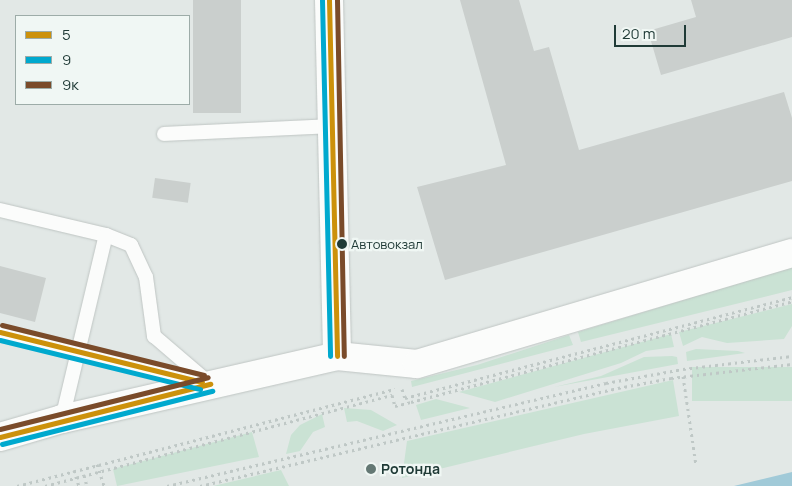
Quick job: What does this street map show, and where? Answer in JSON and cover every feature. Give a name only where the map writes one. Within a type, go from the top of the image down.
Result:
[{"type":"street","points":[[329,0],[338,356]]},
{"type":"street","points":[[0,437],[62,419],[338,356],[417,364],[792,253]]},
{"type":"lane","points":[[164,134],[332,126]]},
{"type":"lane","points":[[0,210],[106,234],[131,245],[146,277],[154,336],[210,384]]},
{"type":"lane","points":[[62,419],[106,234]]},
{"type":"lane","points":[[0,332],[79,350],[210,384]]},
{"type":"path","points":[[45,486],[392,395],[395,406],[792,302]]},
{"type":"path","points":[[166,486],[606,383],[683,368],[792,356]]},
{"type":"path","points":[[200,486],[683,376],[792,364]]},
{"type":"path","points":[[683,376],[696,465]]},
{"type":"path","points":[[97,464],[104,486]]},
{"type":"path","points":[[74,470],[79,486]]},
{"type":"path","points":[[84,475],[87,486]]},
{"type":"green space","points":[[792,267],[792,290],[581,342],[578,332]]},
{"type":"green space","points":[[792,304],[792,326],[784,339],[727,343],[702,337],[683,346],[679,332]]},
{"type":"green space","points":[[671,334],[674,347],[646,351],[621,363],[495,402],[459,392]]},
{"type":"green space","points":[[569,335],[573,345],[412,387],[411,381],[477,365]]},
{"type":"green space","points":[[696,349],[745,353],[687,361],[686,352]]},
{"type":"green space","points":[[644,357],[677,357],[678,364],[554,387],[601,376]]},
{"type":"green space","points":[[692,367],[792,367],[792,401],[692,401]]},
{"type":"green space","points":[[673,380],[679,416],[584,434],[402,478],[407,441]]},
{"type":"green space","points":[[436,399],[470,408],[421,420],[416,405]]},
{"type":"green space","points":[[344,408],[371,410],[397,425],[383,431],[357,421],[347,422]]},
{"type":"green space","points":[[322,414],[325,427],[313,432],[300,451],[286,454],[291,435],[300,425]]},
{"type":"green space","points":[[252,432],[259,457],[117,486],[113,469]]},
{"type":"green space","points":[[281,470],[289,486],[213,486]]},
{"type":"water","points":[[792,472],[792,486],[734,486],[738,485]]},
{"type":"building","points":[[193,0],[241,0],[241,113],[193,113]]},
{"type":"building","points":[[460,0],[519,0],[534,51],[549,47],[579,150],[784,92],[792,118],[792,181],[445,280],[417,187],[506,165]]},
{"type":"building","points":[[691,0],[792,0],[792,37],[661,75],[648,31],[696,17]]},
{"type":"building","points":[[155,178],[191,183],[188,203],[152,198]]},
{"type":"building","points":[[0,266],[46,278],[35,322],[0,313]]},
{"type":"transit line","name":"9","points":[[322,0],[330,356]]},
{"type":"transit line","name":"5","points":[[329,0],[337,356]]},
{"type":"transit line","name":"9к","points":[[337,0],[344,356]]},
{"type":"transit line","name":"9к","points":[[2,325],[204,375]]},
{"type":"transit line","name":"5","points":[[0,332],[202,382]]},
{"type":"transit line","name":"9","points":[[0,340],[200,389]]},
{"type":"transit line","name":"9к","points":[[0,429],[208,377]]},
{"type":"transit line","name":"5","points":[[0,437],[210,384]]},
{"type":"transit line","name":"9","points":[[2,444],[212,391]]},
{"type":"place","name":"Автовокзал","points":[[342,244]]},
{"type":"place","name":"Ротонда","points":[[371,469]]}]
